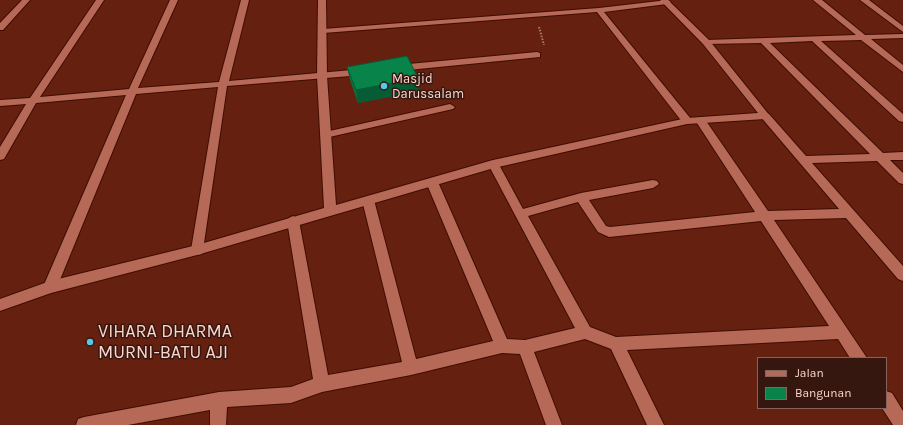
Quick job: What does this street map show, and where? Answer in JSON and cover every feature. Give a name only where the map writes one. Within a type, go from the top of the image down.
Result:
[{"type":"street","points":[[0,28],[4,18],[26,0]]},
{"type":"street","points":[[0,156],[33,100],[100,0]]},
{"type":"street","points":[[50,287],[132,92],[174,0]]},
{"type":"street","points":[[197,250],[223,84],[245,0]]},
{"type":"street","points":[[322,0],[322,76],[330,210]]},
{"type":"street","points":[[817,0],[903,69]]},
{"type":"street","points":[[864,0],[903,30]]},
{"type":"street","points":[[323,31],[599,10],[665,1],[706,42],[765,116],[903,275]]},
{"type":"street","points":[[599,10],[687,121]]},
{"type":"street","points":[[706,42],[862,36],[903,36]]},
{"type":"street","points":[[813,38],[903,119]]},
{"type":"street","points":[[764,40],[903,180]]},
{"type":"street","points":[[390,69],[538,55]]},
{"type":"street","points":[[0,104],[374,71]]},
{"type":"street","points":[[325,135],[450,107]]},
{"type":"street","points":[[0,305],[50,287],[197,250],[330,210],[493,164],[687,121],[765,116]]},
{"type":"street","points":[[700,120],[858,357]]},
{"type":"street","points":[[804,160],[903,156]]},
{"type":"street","points":[[493,164],[585,332]]},
{"type":"street","points":[[432,182],[502,346]]},
{"type":"street","points":[[520,214],[581,197],[653,184]]},
{"type":"street","points":[[581,197],[602,229],[609,232],[765,216],[850,214]]},
{"type":"street","points":[[368,200],[411,368]]},
{"type":"street","points":[[293,222],[322,384]]},
{"type":"street","points":[[84,425],[219,400],[291,395],[322,384],[411,368],[502,346],[525,347],[585,332],[616,344],[841,332]]},
{"type":"street","points":[[616,344],[656,425]]},
{"type":"street","points":[[525,347],[554,425]]},
{"type":"street","points":[[218,425],[219,400]]},
{"type":"street","points":[[887,401],[902,425]]},
{"type":"path","points":[[535,15],[545,41],[544,47],[538,55]]},
{"type":"building","points":[[407,56],[418,78],[356,90],[347,67]]},
{"type":"place","name":"Masjid Darussalam","points":[[384,86]]},
{"type":"place","name":"VIHARA DHARMA MURNI-BATU AJI","points":[[90,342]]}]
